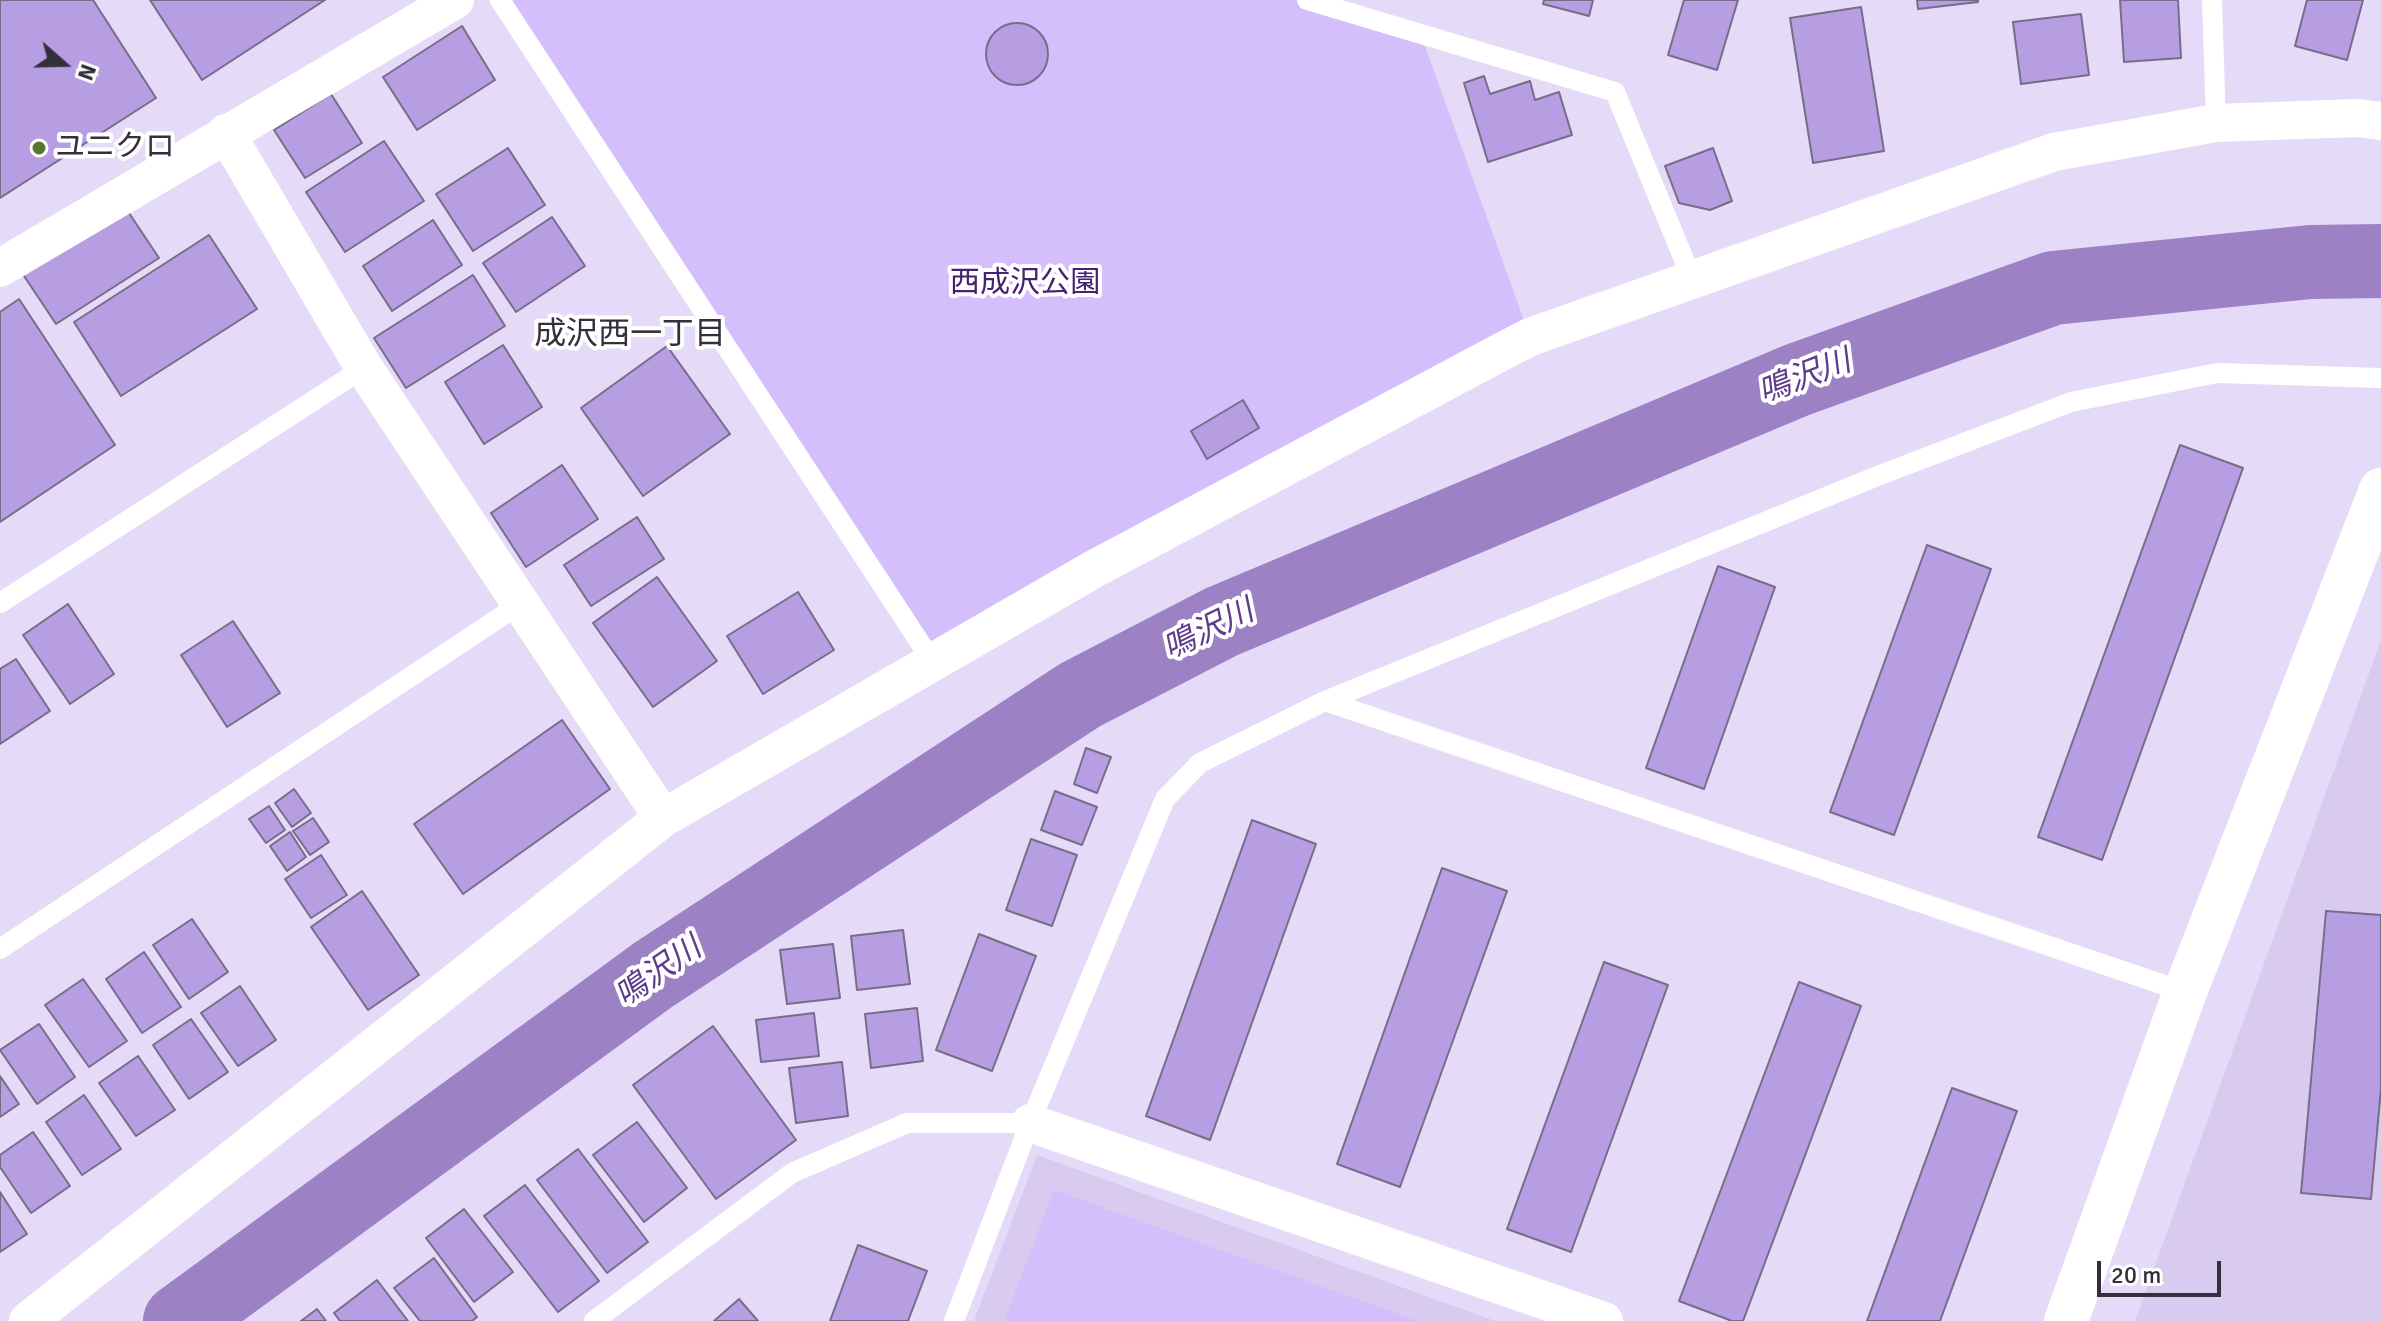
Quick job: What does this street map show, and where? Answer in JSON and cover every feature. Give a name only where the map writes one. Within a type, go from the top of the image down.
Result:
[{"type":"street","points":[[0,268],[455,0]]},
{"type":"street","points":[[28,1321],[663,818],[1094,569],[1530,337],[2054,152],[2216,123],[2358,118],[2381,121]]},
{"type":"street","points":[[226,133],[364,368],[663,818]]},
{"type":"street","points":[[2066,1321],[2185,992],[2381,490]]},
{"type":"street","points":[[1030,1123],[1604,1321]]},
{"type":"lane","points":[[500,0],[932,661]]},
{"type":"lane","points":[[1309,0],[1615,92],[1692,279]]},
{"type":"lane","points":[[2212,0],[2216,123]]},
{"type":"lane","points":[[0,603],[364,368]]},
{"type":"lane","points":[[954,1321],[1030,1123],[1165,799],[1200,763],[1325,701],[1866,481],[2071,402],[2217,373],[2381,378]]},
{"type":"lane","points":[[0,949],[520,604]]},
{"type":"lane","points":[[1325,701],[2185,992]]},
{"type":"lane","points":[[594,1321],[792,1173],[907,1123],[1030,1123]]},
{"type":"shaded area","points":[[2381,640],[2381,1321],[2135,1321]]},
{"type":"shaded area","points":[[1037,1155],[1495,1321],[974,1321]]},
{"type":"green space","name":"西成沢公園","points":[[500,0],[1307,0],[1421,35],[1530,337],[932,661]]},
{"type":"green space","points":[[1054,1190],[1418,1321],[1004,1321]]},
{"type":"building","name":"ユニクロ","points":[[0,0],[93,0],[156,98],[0,198]]},
{"type":"building","points":[[150,0],[325,0],[202,80]]},
{"type":"building","points":[[1544,0],[1593,0],[1589,16],[1543,4]]},
{"type":"building","points":[[1684,0],[1738,0],[1717,70],[1668,55]]},
{"type":"building","points":[[1917,0],[1978,0],[1978,2],[1918,9]]},
{"type":"building","points":[[2120,0],[2178,0],[2181,58],[2124,62]]},
{"type":"building","points":[[2307,0],[2363,0],[2347,60],[2295,46]]},
{"type":"building","points":[[1861,7],[1884,151],[1813,163],[1790,18]]},
{"type":"building","points":[[2081,14],[2089,75],[2021,84],[2013,22]]},
{"type":"building","points":[[1017,23],[1029,25],[1039,32],[1046,42],[1046,66],[1039,76],[1029,83],[1017,85],[1005,83],[995,76],[988,66],[986,54],[988,42],[995,32],[1005,25]]},
{"type":"building","points":[[462,26],[495,80],[417,130],[383,77]]},
{"type":"building","points":[[1484,76],[1490,94],[1530,81],[1535,100],[1559,92],[1572,135],[1488,162],[1464,83]]},
{"type":"building","points":[[331,94],[362,143],[305,178],[274,130]]},
{"type":"building","points":[[384,141],[424,201],[345,252],[306,192]]},
{"type":"building","points":[[508,148],[545,205],[473,251],[436,194]]},
{"type":"building","points":[[1713,148],[1732,201],[1710,210],[1679,203],[1665,166]]},
{"type":"building","points":[[125,207],[159,258],[56,324],[22,273]]},
{"type":"building","points":[[552,217],[585,266],[516,312],[483,263]]},
{"type":"building","points":[[433,220],[462,265],[392,311],[363,266]]},
{"type":"building","points":[[209,235],[257,309],[121,396],[74,322]]},
{"type":"building","points":[[473,275],[505,326],[406,388],[374,338]]},
{"type":"building","points":[[19,299],[115,445],[0,522],[0,312]]},
{"type":"building","points":[[503,345],[542,407],[484,444],[445,382]]},
{"type":"building","points":[[667,346],[730,434],[643,496],[581,408]]},
{"type":"building","points":[[1243,400],[1259,428],[1207,459],[1191,431]]},
{"type":"building","points":[[2180,445],[2243,468],[2102,860],[2038,837]]},
{"type":"building","points":[[562,465],[598,519],[526,567],[491,513]]},
{"type":"building","points":[[637,517],[664,559],[591,606],[564,565]]},
{"type":"building","points":[[1927,545],[1991,569],[1894,835],[1830,812]]},
{"type":"building","points":[[1718,566],[1775,587],[1704,789],[1646,768]]},
{"type":"building","points":[[657,577],[717,661],[653,707],[593,623]]},
{"type":"building","points":[[798,592],[834,650],[763,694],[727,636]]},
{"type":"building","points":[[68,604],[114,674],[70,704],[23,635]]},
{"type":"building","points":[[233,621],[280,693],[227,727],[181,655]]},
{"type":"building","points":[[16,659],[50,711],[0,744],[0,669]]},
{"type":"building","points":[[562,720],[610,789],[463,894],[414,824]]},
{"type":"building","points":[[1086,748],[1111,757],[1097,793],[1074,784]]},
{"type":"building","points":[[294,789],[311,813],[292,827],[275,803]]},
{"type":"building","points":[[1055,791],[1097,807],[1082,845],[1041,830]]},
{"type":"building","points":[[269,806],[285,830],[266,843],[249,819]]},
{"type":"building","points":[[313,818],[329,842],[310,855],[293,831]]},
{"type":"building","points":[[1252,820],[1316,844],[1210,1140],[1146,1116]]},
{"type":"building","points":[[290,832],[306,857],[287,871],[270,846]]},
{"type":"building","points":[[1031,839],[1077,855],[1052,926],[1006,910]]},
{"type":"building","points":[[321,855],[347,895],[311,918],[285,879]]},
{"type":"building","points":[[1442,868],[1507,891],[1400,1187],[1337,1164]]},
{"type":"building","points":[[362,891],[419,975],[368,1010],[311,927]]},
{"type":"building","points":[[2326,911],[2381,915],[2381,1088],[2371,1199],[2301,1193]]},
{"type":"building","points":[[192,919],[228,972],[189,999],[153,945]]},
{"type":"building","points":[[903,930],[910,984],[857,990],[851,936]]},
{"type":"building","points":[[979,934],[1036,956],[992,1071],[936,1050]]},
{"type":"building","points":[[833,944],[840,998],[787,1004],[780,950]]},
{"type":"building","points":[[144,952],[181,1007],[142,1033],[106,979]]},
{"type":"building","points":[[1604,962],[1668,985],[1571,1252],[1507,1229]]},
{"type":"building","points":[[83,979],[127,1041],[89,1067],[45,1005]]},
{"type":"building","points":[[1799,982],[1861,1006],[1743,1321],[1732,1321],[1679,1301]]},
{"type":"building","points":[[240,986],[276,1040],[238,1066],[201,1013]]},
{"type":"building","points":[[917,1008],[923,1061],[871,1068],[865,1014]]},
{"type":"building","points":[[814,1013],[819,1056],[761,1062],[756,1020]]},
{"type":"building","points":[[191,1019],[228,1072],[189,1099],[153,1045]]},
{"type":"building","points":[[39,1024],[75,1077],[37,1104],[0,1050]]},
{"type":"building","points":[[713,1026],[796,1140],[716,1199],[633,1085]]},
{"type":"building","points":[[138,1056],[175,1110],[136,1136],[99,1083]]},
{"type":"building","points":[[842,1062],[848,1116],[796,1123],[789,1068]]},
{"type":"building","points":[[0,1076],[19,1104],[0,1117]]},
{"type":"building","points":[[1952,1088],[2017,1111],[1940,1321],[1867,1321]]},
{"type":"building","points":[[84,1095],[121,1149],[82,1175],[46,1122]]},
{"type":"building","points":[[637,1122],[687,1188],[644,1222],[593,1155]]},
{"type":"building","points":[[33,1132],[70,1186],[31,1213],[0,1167],[0,1155]]},
{"type":"building","points":[[578,1149],[648,1242],[607,1273],[537,1180]]},
{"type":"building","points":[[525,1185],[599,1281],[558,1312],[484,1216]]},
{"type":"building","points":[[0,1192],[27,1234],[0,1252]]},
{"type":"building","points":[[464,1209],[513,1272],[474,1302],[426,1238]]},
{"type":"building","points":[[858,1245],[927,1271],[908,1321],[830,1321]]},
{"type":"building","points":[[434,1258],[477,1317],[472,1321],[420,1321],[394,1288]]},
{"type":"building","points":[[377,1280],[408,1321],[340,1321],[334,1313]]},
{"type":"building","points":[[739,1299],[758,1321],[714,1321]]},
{"type":"building","points":[[317,1309],[326,1321],[301,1321]]},
{"type":"waterway","name":"鳴沢川","points":[[180,1321],[653,975],[1080,695],[1221,622],[1797,380],[2053,288],[2310,262],[2381,261]]},
{"type":"place","name":"ユニクロ","points":[[39,148]]},
{"type":"district","name":"成沢西一丁目","points":[[630,336]]}]
